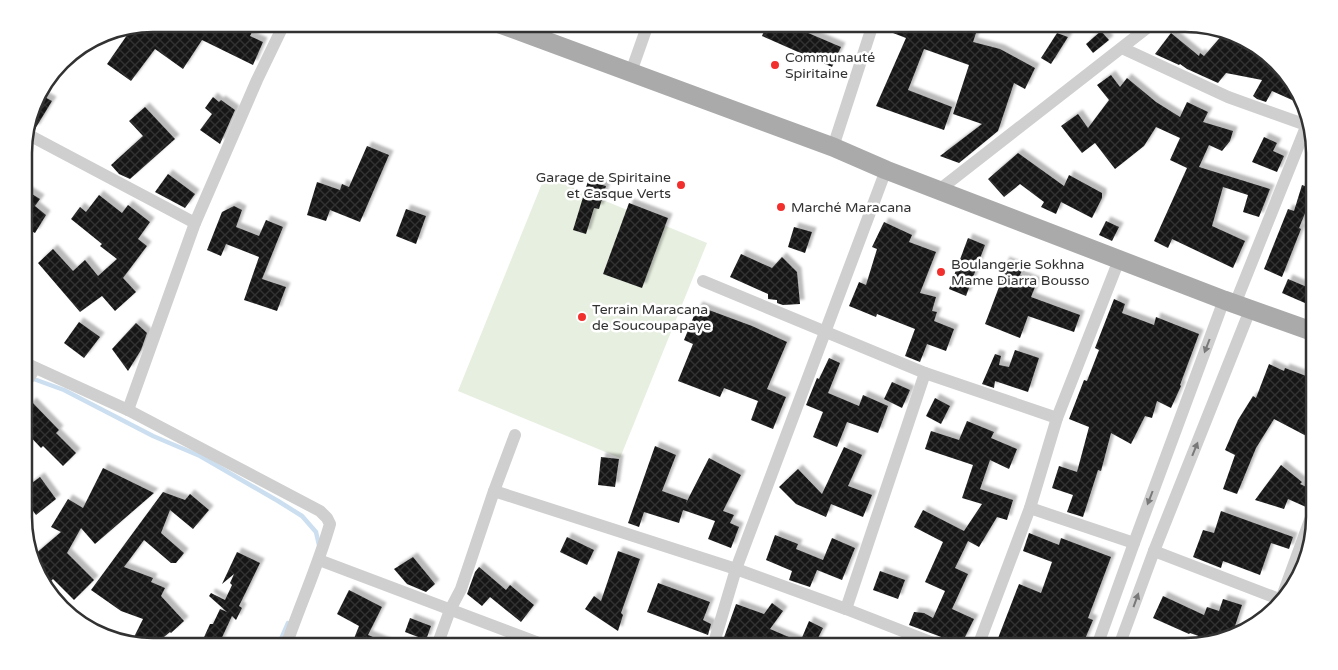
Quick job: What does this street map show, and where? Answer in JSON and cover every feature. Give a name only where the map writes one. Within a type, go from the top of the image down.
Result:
[{"type":"main road","points":[[522,32],[833,147],[886,170],[1236,305],[1306,329]]},
{"type":"street","points":[[128,410],[195,224],[257,80],[280,32]]},
{"type":"street","points":[[631,72],[645,32]]},
{"type":"street","points":[[833,147],[871,32]]},
{"type":"street","points":[[938,190],[1142,32]]},
{"type":"street","points":[[1122,48],[1228,97],[1301,123]]},
{"type":"street","points":[[1100,637],[1134,542],[1236,305],[1304,136]]},
{"type":"street","points":[[34,138],[195,224]]},
{"type":"street","points":[[715,637],[736,569],[886,170]]},
{"type":"street","points":[[981,637],[1030,508],[1057,418],[1120,260]]},
{"type":"street","points":[[703,281],[925,373],[1057,418]]},
{"type":"street","points":[[1122,637],[1154,551],[1236,305]]},
{"type":"street","points":[[32,366],[128,410],[320,511],[327,518],[330,524],[319,560],[289,638]]},
{"type":"street","points":[[846,609],[925,373]]},
{"type":"street","points":[[440,638],[450,610],[461,589],[515,435]]},
{"type":"street","points":[[494,491],[736,569],[919,637]]},
{"type":"street","points":[[1030,508],[1134,542]]},
{"type":"street","points":[[1290,576],[1302,541]]},
{"type":"street","points":[[1154,551],[1274,597]]},
{"type":"street","points":[[319,560],[524,638]]},
{"type":"green space","name":"Terrain Maracana de Soucoupapaye","points":[[545,176],[707,243],[620,458],[458,391]]},
{"type":"building","points":[[154,32],[252,32],[250,36],[263,42],[253,65],[202,40],[183,69],[155,49],[131,81],[107,64],[126,36],[138,34]]},
{"type":"building","points":[[764,32],[806,32],[841,47],[832,67],[762,36]]},
{"type":"building","points":[[890,32],[976,32],[973,42],[1000,49],[1035,68],[1025,89],[1014,83],[998,131],[959,163],[940,156],[982,124],[953,114],[969,65],[924,49],[908,90],[952,107],[944,130],[876,106],[906,38]]},
{"type":"building","points":[[1100,32],[1109,40],[1093,53],[1086,44]]},
{"type":"building","points":[[1057,33],[1068,37],[1051,64],[1041,58]]},
{"type":"building","points":[[1171,33],[1199,56],[1200,53],[1204,56],[1220,38],[1231,42],[1252,53],[1264,63],[1285,86],[1293,101],[1272,91],[1266,102],[1257,99],[1253,96],[1262,80],[1226,73],[1218,83],[1155,54]]},
{"type":"building","points":[[1111,75],[1120,87],[1127,78],[1156,102],[1180,117],[1187,102],[1208,112],[1203,122],[1233,131],[1230,141],[1222,151],[1209,145],[1199,167],[1270,189],[1259,217],[1243,212],[1248,195],[1223,187],[1212,226],[1245,241],[1233,268],[1172,239],[1168,248],[1154,241],[1187,168],[1170,160],[1180,138],[1156,127],[1144,146],[1115,169],[1095,143],[1082,153],[1061,126],[1078,114],[1088,128],[1109,100],[1097,85]]},
{"type":"building","points":[[213,97],[235,110],[220,144],[200,130],[212,114],[205,108]]},
{"type":"building","points":[[46,98],[52,101],[36,127]]},
{"type":"building","points":[[145,107],[175,139],[130,179],[119,174],[111,165],[143,136],[129,121]]},
{"type":"building","points":[[1264,137],[1277,143],[1273,151],[1284,156],[1277,172],[1252,162]]},
{"type":"building","points":[[367,146],[389,155],[360,222],[330,210],[326,221],[307,215],[317,182],[340,190],[342,184],[349,187]]},
{"type":"building","points":[[1018,153],[1064,186],[1069,175],[1102,193],[1102,198],[1092,218],[1061,202],[1056,214],[1041,207],[1044,202],[1020,184],[1004,197],[988,179]]},
{"type":"building","points":[[168,174],[195,194],[185,208],[155,192]]},
{"type":"building","points":[[588,181],[606,186],[599,209],[594,208],[586,234],[573,230]]},
{"type":"building","points":[[1302,185],[1306,186],[1306,211],[1282,277],[1264,269],[1288,209],[1294,211]]},
{"type":"building","points":[[33,195],[40,199],[35,206],[46,215],[35,233],[33,232]]},
{"type":"building","points":[[99,195],[122,213],[128,205],[150,222],[138,239],[147,246],[123,278],[136,292],[115,311],[102,296],[80,312],[38,263],[53,249],[73,271],[85,260],[98,276],[117,259],[71,219],[80,207],[86,212]]},
{"type":"building","points":[[629,203],[668,218],[642,288],[603,274]]},
{"type":"building","points":[[234,206],[242,210],[236,227],[259,236],[266,220],[283,227],[262,279],[286,287],[277,311],[244,300],[259,257],[226,244],[221,256],[207,250],[222,212]]},
{"type":"building","points":[[406,209],[426,216],[416,244],[396,236]]},
{"type":"building","points":[[1106,221],[1119,227],[1112,241],[1099,235]]},
{"type":"building","points":[[884,222],[912,235],[909,242],[936,252],[920,293],[936,297],[932,311],[937,312],[934,321],[954,329],[946,351],[927,344],[920,362],[905,356],[915,329],[877,314],[876,317],[849,306],[859,282],[866,285],[877,249],[872,247]]},
{"type":"building","points":[[794,227],[812,232],[805,253],[788,247]]},
{"type":"building","points":[[968,238],[985,245],[966,296],[949,289]]},
{"type":"building","points":[[741,254],[772,268],[782,257],[797,272],[800,304],[783,305],[777,303],[777,300],[768,299],[768,294],[730,277]]},
{"type":"building","points":[[1005,261],[1023,268],[1020,275],[1037,282],[1031,297],[1080,315],[1074,332],[1028,316],[1020,338],[985,324],[999,287],[996,286]]},
{"type":"building","points":[[1288,279],[1306,287],[1306,304],[1282,293]]},
{"type":"building","points":[[1114,299],[1125,304],[1122,313],[1154,325],[1156,317],[1199,334],[1181,386],[1171,408],[1157,401],[1152,418],[1145,416],[1131,444],[1111,433],[1101,471],[1098,470],[1083,517],[1067,512],[1073,495],[1052,488],[1059,466],[1077,472],[1089,427],[1069,419],[1084,380],[1087,381],[1099,350],[1095,348]]},
{"type":"building","points":[[698,306],[752,326],[787,342],[767,389],[786,397],[773,429],[751,420],[758,401],[724,388],[720,397],[678,381],[693,344],[684,340]]},
{"type":"building","points":[[79,322],[100,337],[84,358],[64,343]]},
{"type":"building","points":[[136,323],[147,333],[141,350],[128,371],[112,349]]},
{"type":"building","points":[[1015,350],[1039,358],[1028,392],[995,381],[994,388],[982,384],[995,354],[1001,356],[999,365],[1009,367]]},
{"type":"building","points":[[829,358],[840,363],[828,393],[859,406],[863,395],[888,406],[878,433],[847,422],[837,447],[813,437],[823,412],[806,405],[817,378],[819,379]]},
{"type":"building","points":[[1269,364],[1284,371],[1285,368],[1306,376],[1306,436],[1274,419],[1256,448],[1237,494],[1223,489],[1235,455],[1225,450],[1238,420],[1253,396],[1256,398]]},
{"type":"building","points":[[892,382],[910,390],[902,408],[884,399]]},
{"type":"building","points":[[935,398],[950,406],[941,424],[926,416]]},
{"type":"building","points":[[32,402],[59,430],[56,433],[76,453],[63,466],[43,446],[41,448],[32,439]]},
{"type":"building","points":[[967,421],[994,432],[991,438],[1017,449],[1009,469],[990,460],[980,489],[1013,500],[1007,520],[997,517],[979,547],[968,541],[955,568],[968,574],[952,609],[974,619],[965,637],[942,637],[909,625],[914,612],[924,613],[933,618],[945,591],[925,582],[943,542],[914,527],[923,510],[964,531],[982,504],[962,498],[973,465],[925,449],[931,431],[959,440]]},
{"type":"building","points":[[655,446],[676,455],[662,491],[687,500],[686,503],[709,458],[741,475],[723,511],[734,515],[730,523],[739,527],[731,548],[708,539],[715,521],[683,510],[679,523],[644,512],[639,527],[628,523]]},
{"type":"building","points":[[844,447],[862,455],[848,486],[872,495],[863,517],[831,504],[826,517],[796,504],[779,487],[798,469],[822,494]]},
{"type":"building","points":[[601,457],[619,459],[615,487],[598,485]]},
{"type":"building","points":[[1281,465],[1302,482],[1300,484],[1306,487],[1306,507],[1288,499],[1284,509],[1255,500]]},
{"type":"building","points":[[103,468],[154,493],[95,544],[81,528],[67,553],[94,580],[74,600],[53,579],[51,581],[38,552],[61,532],[51,527],[68,499],[83,508]]},
{"type":"building","points":[[40,477],[56,499],[36,515],[32,510],[32,483]]},
{"type":"building","points":[[163,492],[185,500],[190,494],[209,510],[193,529],[170,510],[161,533],[184,553],[176,563],[171,563],[144,540],[124,567],[153,578],[151,582],[165,588],[161,596],[184,621],[171,633],[163,638],[135,635],[143,619],[121,611],[91,590]]},
{"type":"building","points":[[1221,511],[1293,537],[1289,549],[1271,543],[1260,575],[1223,561],[1221,568],[1193,557],[1203,530],[1214,533]]},
{"type":"building","points":[[1029,533],[1059,545],[1061,538],[1111,557],[1088,618],[1093,620],[1086,637],[998,637],[1019,584],[1041,593],[1052,562],[1023,551]]},
{"type":"building","points":[[775,535],[798,544],[796,549],[823,560],[832,538],[855,548],[842,580],[817,570],[810,587],[789,580],[792,571],[766,560]]},
{"type":"building","points":[[567,537],[594,550],[587,565],[560,552]]},
{"type":"building","points":[[618,551],[640,559],[621,613],[623,615],[618,631],[585,609],[594,596],[601,601]]},
{"type":"building","points":[[237,552],[260,563],[239,606],[242,608],[236,620],[232,616],[222,638],[204,638],[220,609],[227,612],[209,596],[211,593],[225,600],[232,585],[230,583],[234,574],[222,584]]},
{"type":"building","points":[[413,557],[435,584],[426,592],[407,584],[394,569]]},
{"type":"building","points":[[479,567],[506,590],[510,585],[534,605],[521,622],[490,597],[482,606],[467,594],[475,572]]},
{"type":"building","points":[[880,571],[905,580],[898,599],[873,590]]},
{"type":"building","points":[[658,583],[710,602],[703,620],[711,624],[708,635],[647,612]]},
{"type":"building","points":[[349,590],[382,607],[368,635],[375,638],[354,638],[359,626],[337,614]]},
{"type":"building","points":[[1163,596],[1204,615],[1207,607],[1219,611],[1223,599],[1242,605],[1235,626],[1208,635],[1199,636],[1189,634],[1153,618]]},
{"type":"building","points":[[772,603],[783,611],[770,629],[790,637],[724,637],[736,604],[764,614]]},
{"type":"building","points":[[410,618],[431,626],[427,638],[420,638],[405,632]]},
{"type":"building","points":[[809,621],[823,628],[818,637],[802,637]]},
{"type":"waterway","points":[[32,378],[64,390],[153,436],[200,456],[278,501],[302,516],[316,532],[319,545]]},
{"type":"waterway","points":[[282,638],[288,623]]},
{"type":"place","name":"Communauté Spiritaine","points":[[775,65]]},
{"type":"place","name":"Garage de Spiritaine et Casque Verts","points":[[681,185]]},
{"type":"place","name":"Marché Maracana","points":[[781,207]]},
{"type":"place","name":"Boulangerie Sokhna Mame Diarra Bousso","points":[[941,272]]},
{"type":"place","name":"Terrain Maracana de Soucoupapaye","points":[[582,317]]}]
